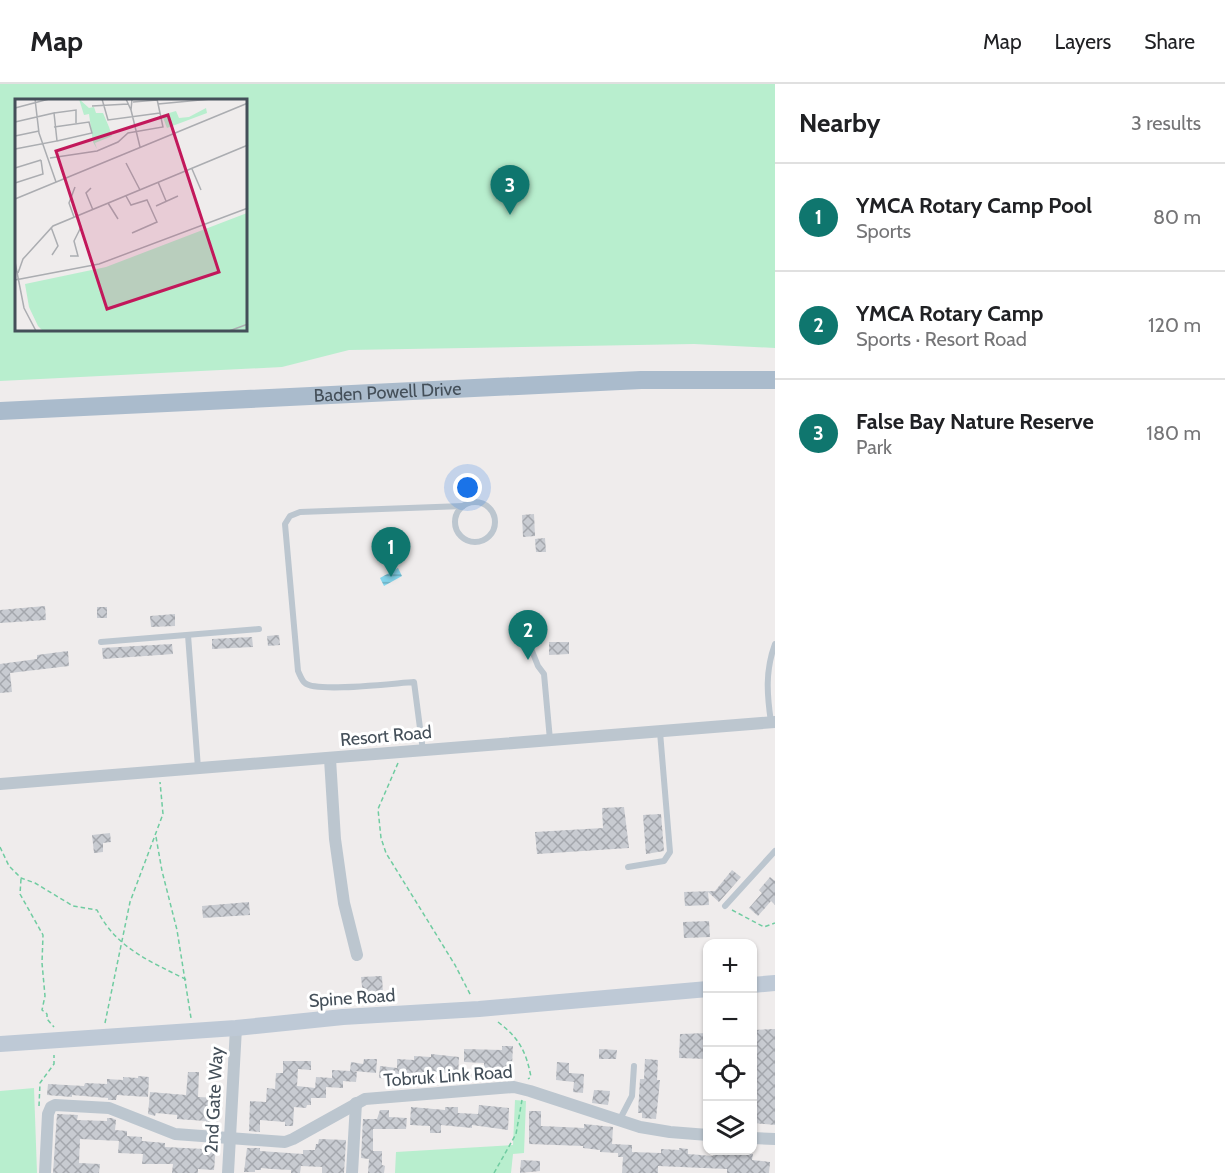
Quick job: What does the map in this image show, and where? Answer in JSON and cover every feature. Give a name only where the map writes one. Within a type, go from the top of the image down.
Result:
[{"type":"main road","name":"Baden Powell Drive","points":[[0,411],[641,380],[775,380]]},
{"type":"main road","points":[[757,985],[775,983]]},
{"type":"main road","name":"Spine Road","points":[[0,1044],[236,1028],[343,1017],[479,1009],[703,989]]},
{"type":"street","name":"Resort Road","points":[[0,784],[773,722]]},
{"type":"street","points":[[330,759],[335,839],[342,892],[357,956]]},
{"type":"street","name":"2nd Gate Way","points":[[228,1173],[236,1028]]},
{"type":"street","name":"Tobruk Link Road","points":[[49,1109],[55,1104],[101,1107],[119,1111],[175,1134],[289,1141],[366,1099],[514,1088],[619,1121],[670,1132],[703,1135]]},
{"type":"street","points":[[352,1173],[356,1103]]},
{"type":"street","points":[[45,1173],[49,1109]]},
{"type":"street","points":[[757,1137],[775,1139]]},
{"type":"lane","points":[[423,751],[414,682],[331,688],[314,687],[305,683],[298,671],[285,524],[290,516],[300,512],[341,514],[463,506],[473,502],[491,512],[495,522],[487,538],[472,541],[459,534],[455,519],[463,506]]},
{"type":"lane","points":[[520,621],[538,666],[544,674],[550,741]]},
{"type":"lane","points":[[100,642],[259,629]]},
{"type":"lane","points":[[188,635],[198,769]]},
{"type":"lane","points":[[773,722],[767,695],[767,668],[775,644]]},
{"type":"lane","points":[[628,867],[664,861],[670,852],[660,732]]},
{"type":"lane","points":[[726,906],[775,851]]},
{"type":"lane","points":[[619,1121],[632,1096],[634,1066]]},
{"type":"path","points":[[400,753],[378,809],[381,838],[386,853],[479,1009]]},
{"type":"path","points":[[101,1037],[115,982],[130,902],[163,814],[159,772]]},
{"type":"path","points":[[156,836],[187,980],[193,1031]]},
{"type":"path","points":[[0,847],[9,866],[21,878],[35,883],[73,906],[97,910],[104,923],[122,943],[140,956],[187,980]]},
{"type":"path","points":[[21,878],[20,894],[43,935],[42,963],[45,996],[42,1010],[47,1014],[46,1019],[58,1030],[54,1064],[40,1083],[39,1108],[49,1109]]},
{"type":"path","points":[[726,906],[764,927],[775,923]]},
{"type":"green space","points":[[0,84],[775,84],[775,348],[694,344],[349,350],[282,367],[0,381]]},
{"type":"green space","points":[[34,1088],[37,1173],[0,1173],[0,1091]]},
{"type":"green space","points":[[515,1100],[526,1101],[524,1153],[513,1154],[511,1173],[395,1173],[396,1152],[513,1145]]},
{"type":"water","points":[[398,568],[402,576],[384,586],[380,578]]},
{"type":"building","points":[[534,514],[535,536],[523,537],[522,515]]},
{"type":"building","points":[[545,538],[546,552],[536,552],[535,539]]},
{"type":"building","points":[[45,606],[46,620],[0,623],[0,610]]},
{"type":"building","points":[[97,607],[107,607],[107,618],[97,618]]},
{"type":"building","points":[[175,614],[175,626],[151,627],[150,616]]},
{"type":"building","points":[[279,635],[280,645],[268,646],[267,636]]},
{"type":"building","points":[[252,637],[253,647],[212,649],[212,639]]},
{"type":"building","points":[[549,642],[569,642],[569,654],[549,655]]},
{"type":"building","points":[[172,644],[173,654],[103,659],[102,648]]},
{"type":"building","points":[[68,651],[69,666],[10,673],[12,692],[0,693],[0,664],[37,659],[37,655]]},
{"type":"building","points":[[624,807],[629,848],[537,854],[535,832],[603,828],[602,808]]},
{"type":"building","points":[[661,814],[664,851],[646,854],[643,815]]},
{"type":"building","points":[[110,833],[111,842],[103,843],[103,852],[94,853],[92,835]]},
{"type":"building","points":[[732,870],[741,877],[719,902],[708,892],[709,905],[685,906],[684,892],[715,891]]},
{"type":"building","points":[[770,877],[775,881],[775,905],[771,901],[758,916],[749,908],[762,893],[759,890]]},
{"type":"building","points":[[249,902],[250,915],[203,918],[202,906]]},
{"type":"building","points":[[709,921],[710,937],[684,938],[683,922]]},
{"type":"building","points":[[382,976],[383,994],[363,995],[361,977]]},
{"type":"building","points":[[775,1029],[775,1125],[757,1123],[757,1030]]},
{"type":"building","points":[[703,1033],[703,1059],[679,1058],[680,1034]]},
{"type":"building","points":[[502,1046],[513,1046],[512,1066],[509,1065],[509,1068],[484,1069],[484,1063],[464,1062],[464,1049],[502,1050]]},
{"type":"building","points":[[599,1049],[617,1050],[616,1059],[599,1059]]},
{"type":"building","points":[[431,1054],[459,1057],[458,1077],[449,1076],[449,1073],[425,1072],[425,1081],[415,1081],[415,1077],[379,1078],[380,1066],[397,1068],[397,1059],[414,1060],[414,1056],[431,1057]]},
{"type":"building","points":[[364,1059],[377,1059],[376,1073],[354,1071],[357,1072],[356,1082],[343,1081],[343,1088],[326,1087],[326,1098],[311,1098],[311,1105],[307,1105],[306,1108],[294,1107],[293,1126],[285,1126],[285,1122],[260,1120],[260,1132],[249,1131],[250,1101],[266,1102],[267,1088],[275,1089],[276,1073],[283,1073],[283,1061],[311,1061],[311,1070],[298,1069],[297,1086],[315,1088],[316,1077],[332,1078],[332,1070],[350,1071],[351,1062],[363,1064]]},
{"type":"building","points":[[645,1059],[658,1060],[657,1080],[660,1080],[656,1119],[642,1118],[642,1113],[638,1113],[640,1079],[644,1079]]},
{"type":"building","points":[[557,1062],[569,1063],[569,1073],[584,1074],[583,1093],[573,1092],[574,1082],[556,1080]]},
{"type":"building","points":[[188,1072],[199,1072],[198,1097],[219,1098],[217,1129],[206,1128],[206,1121],[177,1119],[177,1115],[148,1114],[150,1092],[186,1095]]},
{"type":"building","points":[[138,1076],[149,1077],[148,1097],[117,1095],[116,1100],[108,1100],[108,1098],[72,1095],[72,1097],[47,1095],[48,1084],[84,1086],[85,1083],[107,1084],[107,1079],[123,1080],[123,1077],[138,1078]]},
{"type":"building","points":[[594,1090],[610,1091],[608,1105],[592,1103]]},
{"type":"building","points":[[479,1105],[509,1108],[508,1130],[472,1125],[472,1128],[441,1125],[441,1133],[430,1133],[430,1126],[410,1125],[411,1107],[445,1110],[445,1107],[458,1107],[458,1113],[478,1114]]},
{"type":"building","points":[[380,1110],[389,1110],[389,1117],[407,1118],[406,1129],[373,1129],[373,1151],[382,1151],[382,1165],[385,1166],[384,1173],[368,1173],[369,1159],[361,1158],[363,1119],[377,1119]]},
{"type":"building","points":[[529,1111],[541,1111],[541,1126],[584,1128],[584,1124],[613,1127],[612,1144],[632,1145],[632,1152],[661,1153],[661,1149],[679,1150],[679,1148],[688,1149],[688,1154],[753,1155],[752,1160],[770,1162],[769,1173],[727,1173],[727,1169],[658,1166],[658,1173],[622,1173],[623,1157],[618,1157],[618,1153],[600,1152],[600,1150],[583,1148],[583,1146],[529,1144]]},
{"type":"building","points":[[57,1114],[78,1115],[77,1120],[107,1121],[107,1118],[112,1118],[116,1120],[115,1130],[127,1131],[127,1136],[142,1137],[142,1141],[165,1143],[165,1147],[204,1149],[205,1144],[216,1145],[214,1170],[198,1169],[198,1173],[172,1173],[173,1164],[142,1164],[143,1154],[118,1153],[119,1141],[80,1139],[79,1163],[100,1164],[99,1173],[53,1173]]},
{"type":"building","points":[[319,1139],[346,1140],[344,1173],[322,1173],[322,1167],[301,1166],[300,1173],[291,1173],[291,1170],[261,1168],[255,1172],[244,1172],[247,1148],[303,1154],[303,1150],[315,1150]]},
{"type":"building","points":[[521,1160],[540,1161],[540,1171],[520,1173]]},
{"type":"place","name":"False Bay Nature Reserve","points":[[510,215]]},
{"type":"place","name":"YMCA Rotary Camp Pool","points":[[391,577]]},
{"type":"place","name":"YMCA Rotary Camp","points":[[528,660]]}]
